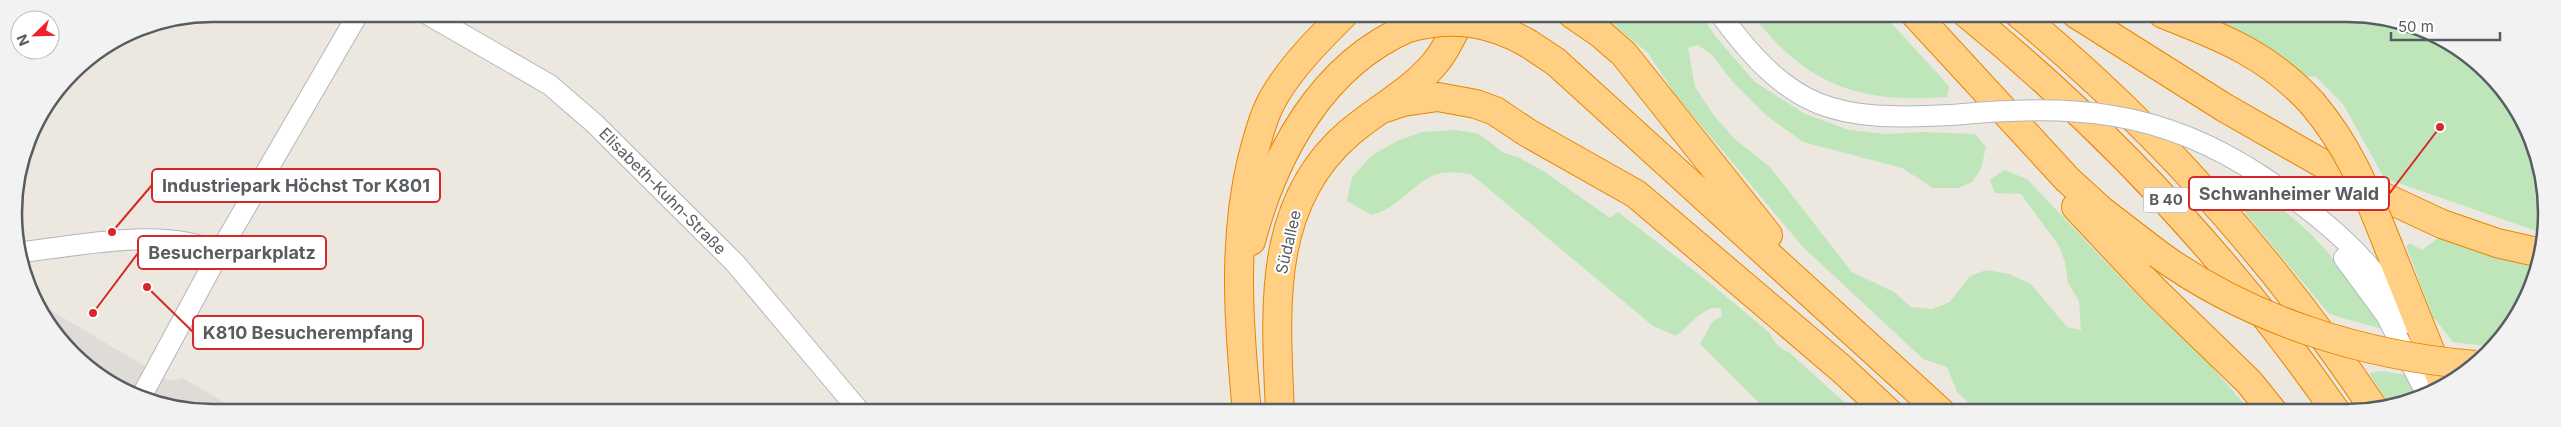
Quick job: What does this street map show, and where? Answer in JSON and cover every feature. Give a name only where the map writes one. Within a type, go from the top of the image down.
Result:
[{"type":"highway","points":[[1246,404],[1240,330],[1238,266],[1244,196],[1258,135],[1274,96],[1286,79],[1337,22]]},
{"type":"highway","points":[[1240,297],[1246,263],[1267,192],[1285,150],[1302,122],[1336,78],[1353,62],[1384,40],[1408,28],[1442,22]]},
{"type":"highway","points":[[1468,22],[1507,32],[1556,62],[1932,404]]},
{"type":"highway","points":[[1582,22],[1624,54],[1748,212],[1846,325]]},
{"type":"highway","points":[[1922,22],[2048,159],[2102,211],[2158,254],[2226,296],[2295,326],[2391,353],[2466,364]]},
{"type":"highway","name":"B 40","points":[[1976,22],[2061,94],[2162,195],[2245,290],[2330,404]]},
{"type":"highway","name":"B 40","points":[[2028,22],[2083,70],[2153,136],[2225,213],[2302,308],[2370,403]]},
{"type":"highway","points":[[2089,22],[2225,108],[2369,190],[2442,224],[2497,242],[2535,251]]},
{"type":"highway","points":[[2181,22],[2254,54],[2282,75],[2312,103],[2331,126],[2350,154],[2389,248],[2436,383]]},
{"type":"highway","points":[[1385,108],[1434,65],[1453,26]]},
{"type":"highway","points":[[1385,108],[1403,102],[1438,97],[1476,104],[1495,111],[1528,133],[1636,194],[1843,370],[1879,404]]},
{"type":"highway","name":"Südallee","points":[[1280,404],[1278,290],[1282,254],[1294,209],[1302,191],[1324,159],[1348,133],[1385,108]]},
{"type":"highway","points":[[2048,159],[2068,198],[2154,290],[2250,382],[2267,404]]},
{"type":"street","points":[[144,391],[219,253],[353,22]]},
{"type":"street","name":"Elisabeth-Kuhn-Straße","points":[[441,22],[550,85],[594,124],[734,262],[853,404]]},
{"type":"street","points":[[1726,22],[1745,48],[1766,70],[1797,93],[1819,104],[1856,115],[1878,118],[2012,110],[2078,111],[2123,116],[2181,133],[2238,160],[2264,178],[2311,220],[2364,283],[2400,338],[2435,384]]},
{"type":"street","points":[[26,252],[169,239],[203,245],[219,253]]},
{"type":"shaded area","points":[[48,309],[170,381],[183,378],[227,404],[201,404],[176,401],[129,385],[97,365],[78,349]]},
{"type":"green space","points":[[1610,22],[1706,22],[1755,82],[1805,114],[1849,130],[1885,134],[1922,132],[1975,134],[1986,147],[1981,169],[1972,182],[1958,188],[1933,188],[1902,168],[1803,142],[1767,116],[1732,81],[1711,54],[1698,45],[1688,48],[1695,87],[1715,117],[1735,139],[1770,167],[1852,272],[1894,292],[1911,307],[1932,309],[1950,302],[1970,276],[1986,270],[2009,274],[2031,284],[2067,327],[2081,330],[2079,301],[2068,283],[2065,262],[2059,246],[2021,194],[1995,193],[1990,180],[2004,170],[2027,179],[2143,301],[2206,360],[2244,404],[1970,404],[1957,392],[1947,367],[1923,359],[1802,246],[1675,94],[1648,53]]},
{"type":"green space","points":[[1759,22],[1890,22],[1949,86],[1947,97],[1888,97],[1861,93],[1837,85],[1814,73],[1793,58]]},
{"type":"green space","points":[[2209,22],[2348,22],[2372,24],[2397,29],[2421,37],[2454,55],[2483,78],[2499,97],[2519,129],[2535,176],[2538,201],[2538,231],[2384,178],[2343,104],[2316,77],[2298,76]]},
{"type":"green space","points":[[1457,130],[1479,134],[1504,153],[1518,157],[1545,172],[1610,218],[1618,212],[1705,279],[1770,333],[1778,345],[1790,353],[1846,404],[1760,404],[1700,344],[1712,322],[1722,316],[1721,308],[1715,308],[1703,313],[1676,336],[1653,326],[1471,174],[1446,172],[1432,176],[1388,208],[1371,215],[1347,201],[1352,177],[1371,156],[1397,141],[1422,132]]},
{"type":"green space","points":[[2242,183],[2284,211],[2313,236],[2350,281],[2382,329],[2329,314],[2229,193],[2234,185]]},
{"type":"green space","points":[[2440,237],[2531,267],[2524,287],[2513,309],[2485,346],[2453,342],[2433,317],[2406,246],[2410,243],[2422,250]]},
{"type":"green space","points":[[2382,371],[2407,375],[2414,392],[2386,401],[2369,373]]},
{"type":"place","name":"Schwanheimer Wald","points":[[2440,127]]},
{"type":"place","name":"Industriepark Höchst Tor K801","points":[[112,232]]},
{"type":"place","name":"K810 Besucherempfang","points":[[147,287]]},
{"type":"place","name":"Besucherparkplatz","points":[[93,313]]}]
